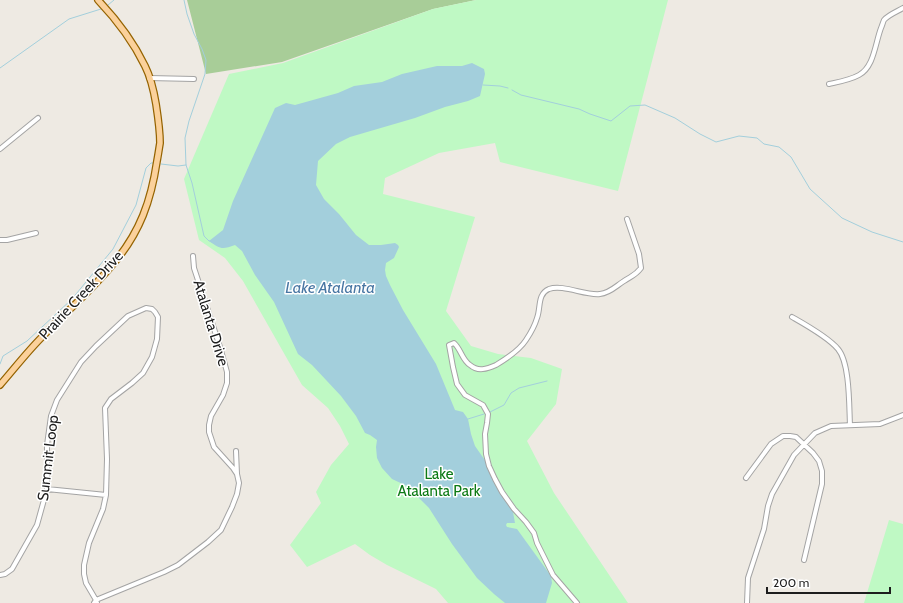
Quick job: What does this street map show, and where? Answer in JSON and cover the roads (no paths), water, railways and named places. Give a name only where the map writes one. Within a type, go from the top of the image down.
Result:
[{"type":"main road","name":"Prairie Creek Drive","points":[[0,385],[23,356],[115,263],[140,225],[149,202],[160,143],[159,118],[154,93],[146,68],[134,45],[120,25],[98,0]]},
{"type":"street","points":[[829,84],[859,75],[866,69],[872,59],[884,19],[903,8]]},
{"type":"street","points":[[149,78],[194,79]]},
{"type":"street","points":[[0,148],[38,118]]},
{"type":"street","points":[[577,603],[554,575],[534,533],[514,509],[495,480],[486,454],[485,434],[488,414],[483,405],[465,396],[457,384],[449,345],[454,343],[457,345],[463,358],[470,366],[479,370],[489,368],[516,351],[526,341],[537,318],[541,296],[545,292],[550,289],[562,288],[600,294],[609,292],[637,273],[641,268],[639,254],[627,219]]},
{"type":"street","points":[[0,240],[7,240],[36,233]]},
{"type":"street","name":"Atalanta Drive","points":[[193,256],[194,268],[227,372],[227,383],[224,395],[211,416],[209,432],[214,448],[237,474]]},
{"type":"street","name":"Summit Loop","points":[[0,574],[5,574],[12,568],[37,525],[47,489],[47,445],[51,416],[57,400],[81,362],[96,346],[128,316],[146,308],[152,309],[158,317],[157,340],[152,357],[143,373],[132,383],[110,398],[105,408],[107,459],[106,495],[103,509],[90,543],[84,565],[86,583],[96,602]]},
{"type":"street","points":[[792,317],[831,342],[839,350],[843,359],[847,378],[850,425]]},
{"type":"street","points":[[747,603],[748,578],[764,529],[768,506],[772,494],[794,455],[815,433],[831,426],[880,424],[903,415]]},
{"type":"street","points":[[746,478],[771,444],[783,436],[796,438],[804,444],[819,461],[822,471],[822,484],[804,560]]},
{"type":"street","points":[[96,602],[178,565],[221,530],[237,494],[239,483],[236,451]]},
{"type":"street","points":[[47,489],[106,495]]},
{"type":"water","name":"Lake Atalanta","points":[[472,63],[484,69],[485,74],[480,96],[415,118],[350,137],[336,144],[318,161],[316,185],[324,199],[339,214],[356,235],[369,245],[395,243],[398,245],[399,247],[394,258],[386,263],[386,276],[403,310],[436,364],[455,410],[463,412],[468,419],[475,446],[489,466],[495,485],[513,512],[515,523],[507,523],[507,527],[517,529],[551,576],[552,583],[546,603],[505,603],[477,578],[452,544],[429,508],[407,486],[392,479],[382,468],[377,458],[377,440],[365,433],[356,416],[341,396],[312,365],[298,354],[274,302],[255,275],[242,251],[235,245],[227,248],[221,248],[209,241],[223,230],[233,201],[275,108],[286,103],[295,105],[338,93],[354,86],[382,82],[402,74],[437,66],[462,66]]},
{"type":"waterway","points":[[108,5],[114,0]]},
{"type":"waterway","points":[[184,0],[194,34],[206,60],[205,74],[189,121],[185,138],[186,165],[192,183],[204,236],[210,241]]},
{"type":"waterway","points":[[0,68],[69,19],[101,9]]},
{"type":"waterway","points":[[483,85],[508,88]]},
{"type":"waterway","points":[[512,90],[521,95],[579,109],[611,121],[630,106],[645,105],[675,118],[716,142],[739,136],[757,138],[764,144],[779,147],[791,157],[810,189],[842,218],[872,232],[903,242]]},
{"type":"waterway","points":[[0,364],[3,356],[27,341],[72,299],[113,249],[136,205],[146,168],[153,163]]},
{"type":"waterway","points":[[161,164],[178,166],[186,165]]},
{"type":"waterway","points":[[490,412],[504,405],[511,393],[519,388],[547,381]]},
{"type":"waterway","points":[[468,419],[484,414]]},
{"type":"park label","name":"Lake Atalanta Park","points":[[439,482]]}]
